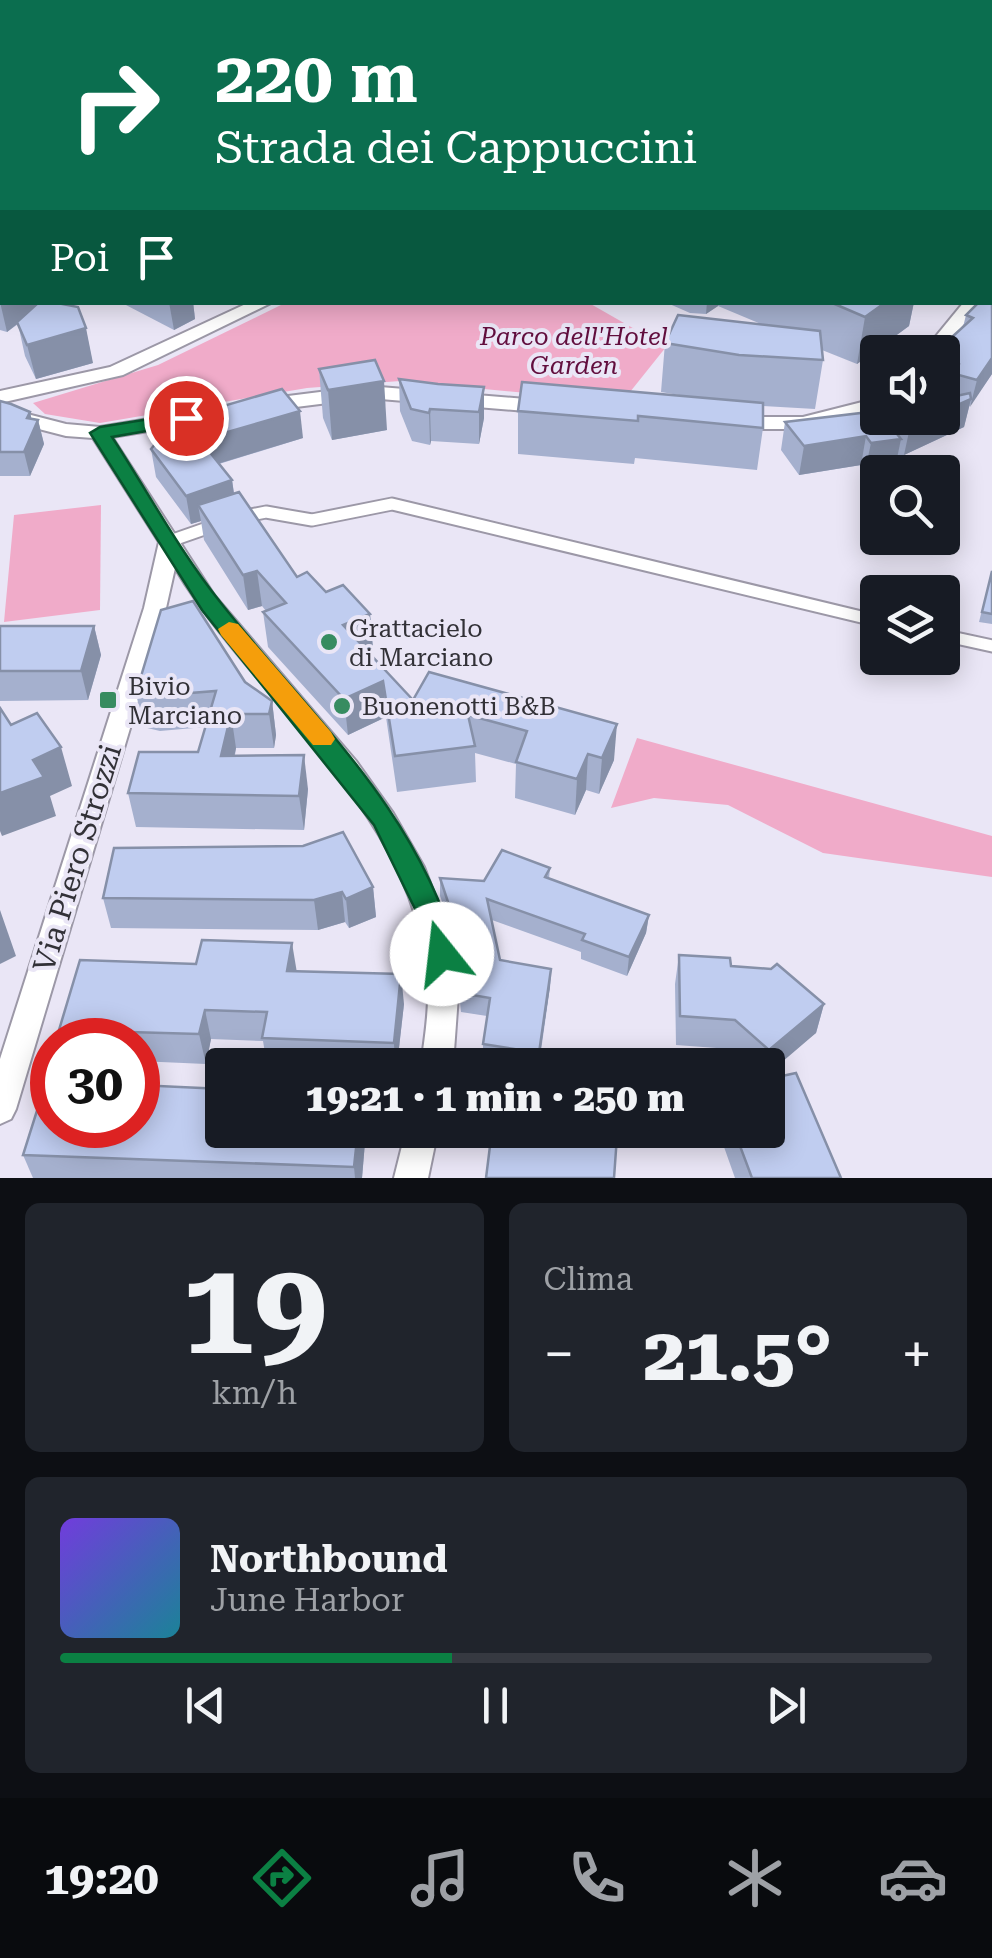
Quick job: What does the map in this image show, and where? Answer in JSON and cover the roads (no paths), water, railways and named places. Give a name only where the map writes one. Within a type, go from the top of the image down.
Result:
[{"type":"street","points":[[0,396],[134,364],[259,305]]},
{"type":"street","points":[[946,335],[971,305]]},
{"type":"street","points":[[0,413],[66,430],[100,433],[368,392],[566,408]]},
{"type":"street","points":[[706,421],[803,423],[860,409]]},
{"type":"street","points":[[100,433],[197,586],[370,796],[412,869],[442,954],[445,1004],[439,1048]]},
{"type":"street","name":"Via Piero Strozzi","points":[[0,1108],[155,608],[170,541]]},
{"type":"street","points":[[155,608],[197,586]]},
{"type":"street","points":[[411,1178],[418,1148]]},
{"type":"lane","points":[[170,541],[252,513],[312,520],[392,504],[860,617]]},
{"type":"lane","points":[[960,639],[992,646]]},
{"type":"place","name":"Grattacielo di Marciano","points":[[329,642]]},
{"type":"place","name":"Bivio Marciano","points":[[108,700]]},
{"type":"place","name":"Buonenotti B&B","points":[[342,706]]},
{"type":"park label","name":"Parco dell'Hotel Garden","points":[[574,350]]}]
